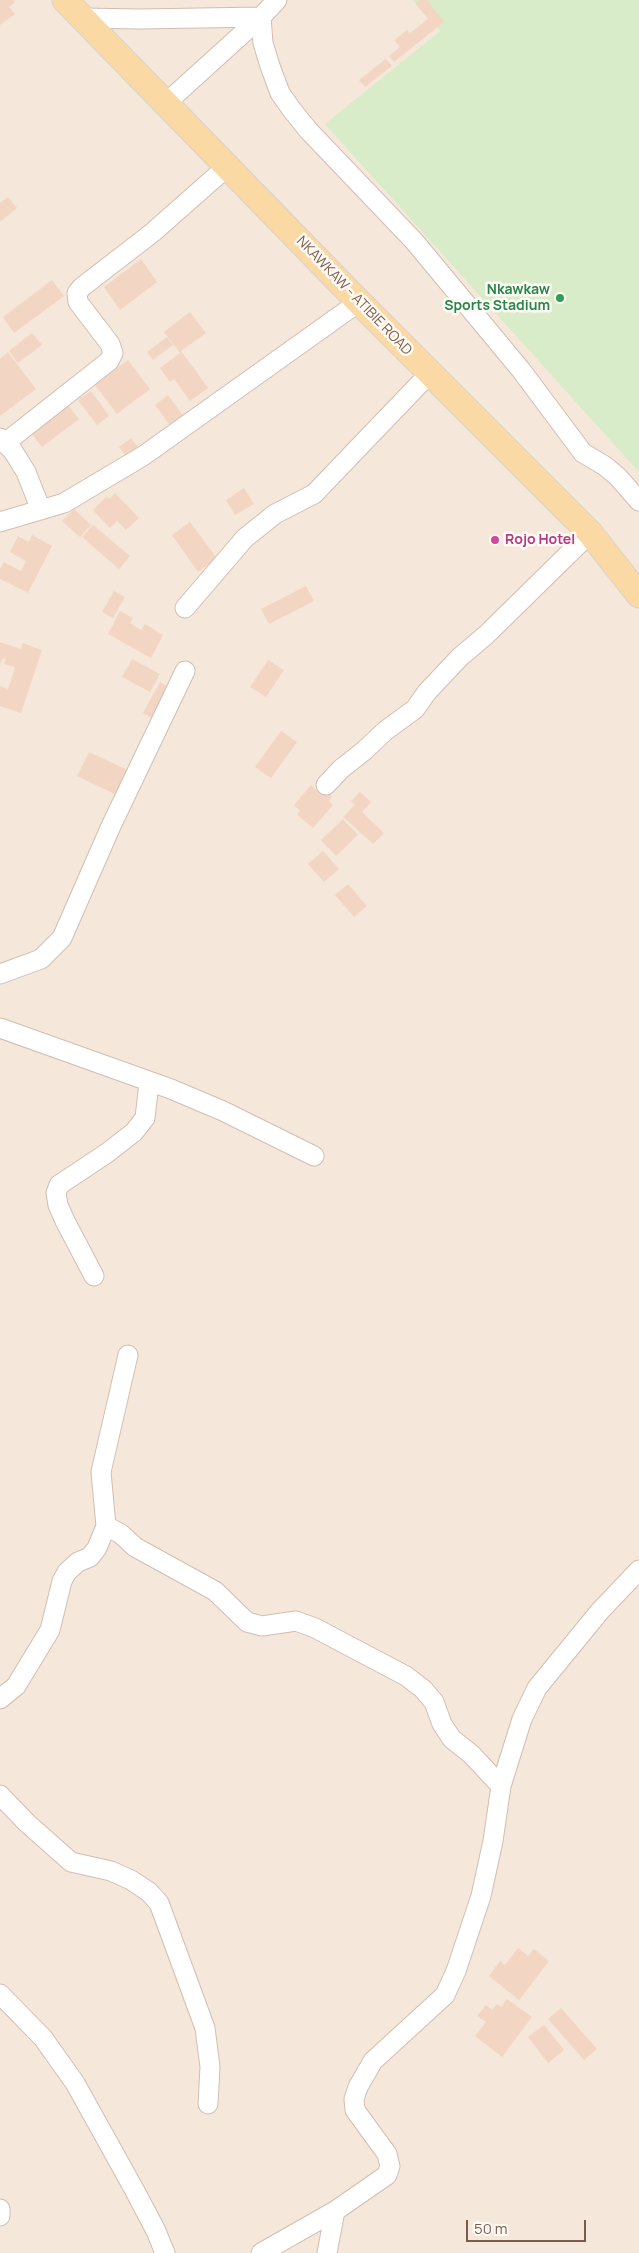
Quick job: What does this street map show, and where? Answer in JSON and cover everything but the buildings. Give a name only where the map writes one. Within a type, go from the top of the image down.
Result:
[{"type":"main road","name":"NKAWKAW - ATIBIE ROAD","points":[[65,0],[358,302],[590,533],[639,595]]},
{"type":"street","points":[[165,104],[261,17],[277,0]]},
{"type":"street","points":[[82,18],[140,20],[261,17]]},
{"type":"street","points":[[261,17],[263,43],[270,66],[280,93],[292,110],[414,241],[521,370],[583,453],[605,466],[618,477],[639,501]]},
{"type":"street","points":[[41,510],[26,472],[13,451],[3,440],[110,360],[113,353],[110,344],[78,302],[77,293],[82,287],[152,233],[228,166]]},
{"type":"street","points":[[0,522],[64,503],[143,456],[358,302]]},
{"type":"street","points":[[185,608],[245,538],[274,514],[314,494],[429,374]]},
{"type":"street","points":[[326,786],[341,770],[415,709],[427,692],[460,658],[511,612],[590,533]]},
{"type":"street","points":[[0,974],[41,959],[62,938],[111,826],[185,671]]},
{"type":"street","points":[[0,1028],[76,1054],[223,1111],[314,1156]]},
{"type":"street","points":[[94,1276],[58,1205],[56,1193],[59,1185],[107,1154],[134,1132],[145,1118],[149,1083]]},
{"type":"street","points":[[0,1700],[16,1686],[50,1630],[62,1581],[67,1572],[78,1562],[90,1557],[97,1548],[106,1526],[101,1472],[128,1355]]},
{"type":"street","points":[[106,1526],[121,1534],[135,1547],[215,1590],[247,1622],[262,1626],[296,1621],[315,1628],[406,1676],[423,1689],[434,1702],[442,1724],[452,1739],[471,1754],[501,1786]]},
{"type":"street","points":[[261,2253],[335,2211],[387,2175],[390,2166],[387,2154],[380,2141],[355,2110],[354,2099],[365,2073],[373,2062],[445,1995],[449,1987],[481,1896],[493,1841],[501,1786],[522,1718],[537,1688],[600,1611],[639,1570]]},
{"type":"street","points":[[0,1795],[34,1829],[72,1862],[111,1872],[131,1880],[149,1892],[159,1903],[205,2028],[210,2067],[208,2104]]},
{"type":"street","points":[[0,1994],[43,2038],[75,2083],[156,2231],[165,2253]]},
{"type":"street","points":[[0,2209],[0,2216]]},
{"type":"street","points":[[327,2253],[335,2211]]},
{"type":"shaded area","points":[[0,0],[639,0],[639,2253],[0,2253]]},
{"type":"green space","name":"Nkawkaw Sports Stadium","points":[[413,0],[639,0],[639,472],[325,124],[440,31]]},
{"type":"place","name":"Nkawkaw Sports Stadium","points":[[560,298]]},
{"type":"place","name":"Rojo Hotel","points":[[495,540]]}]
